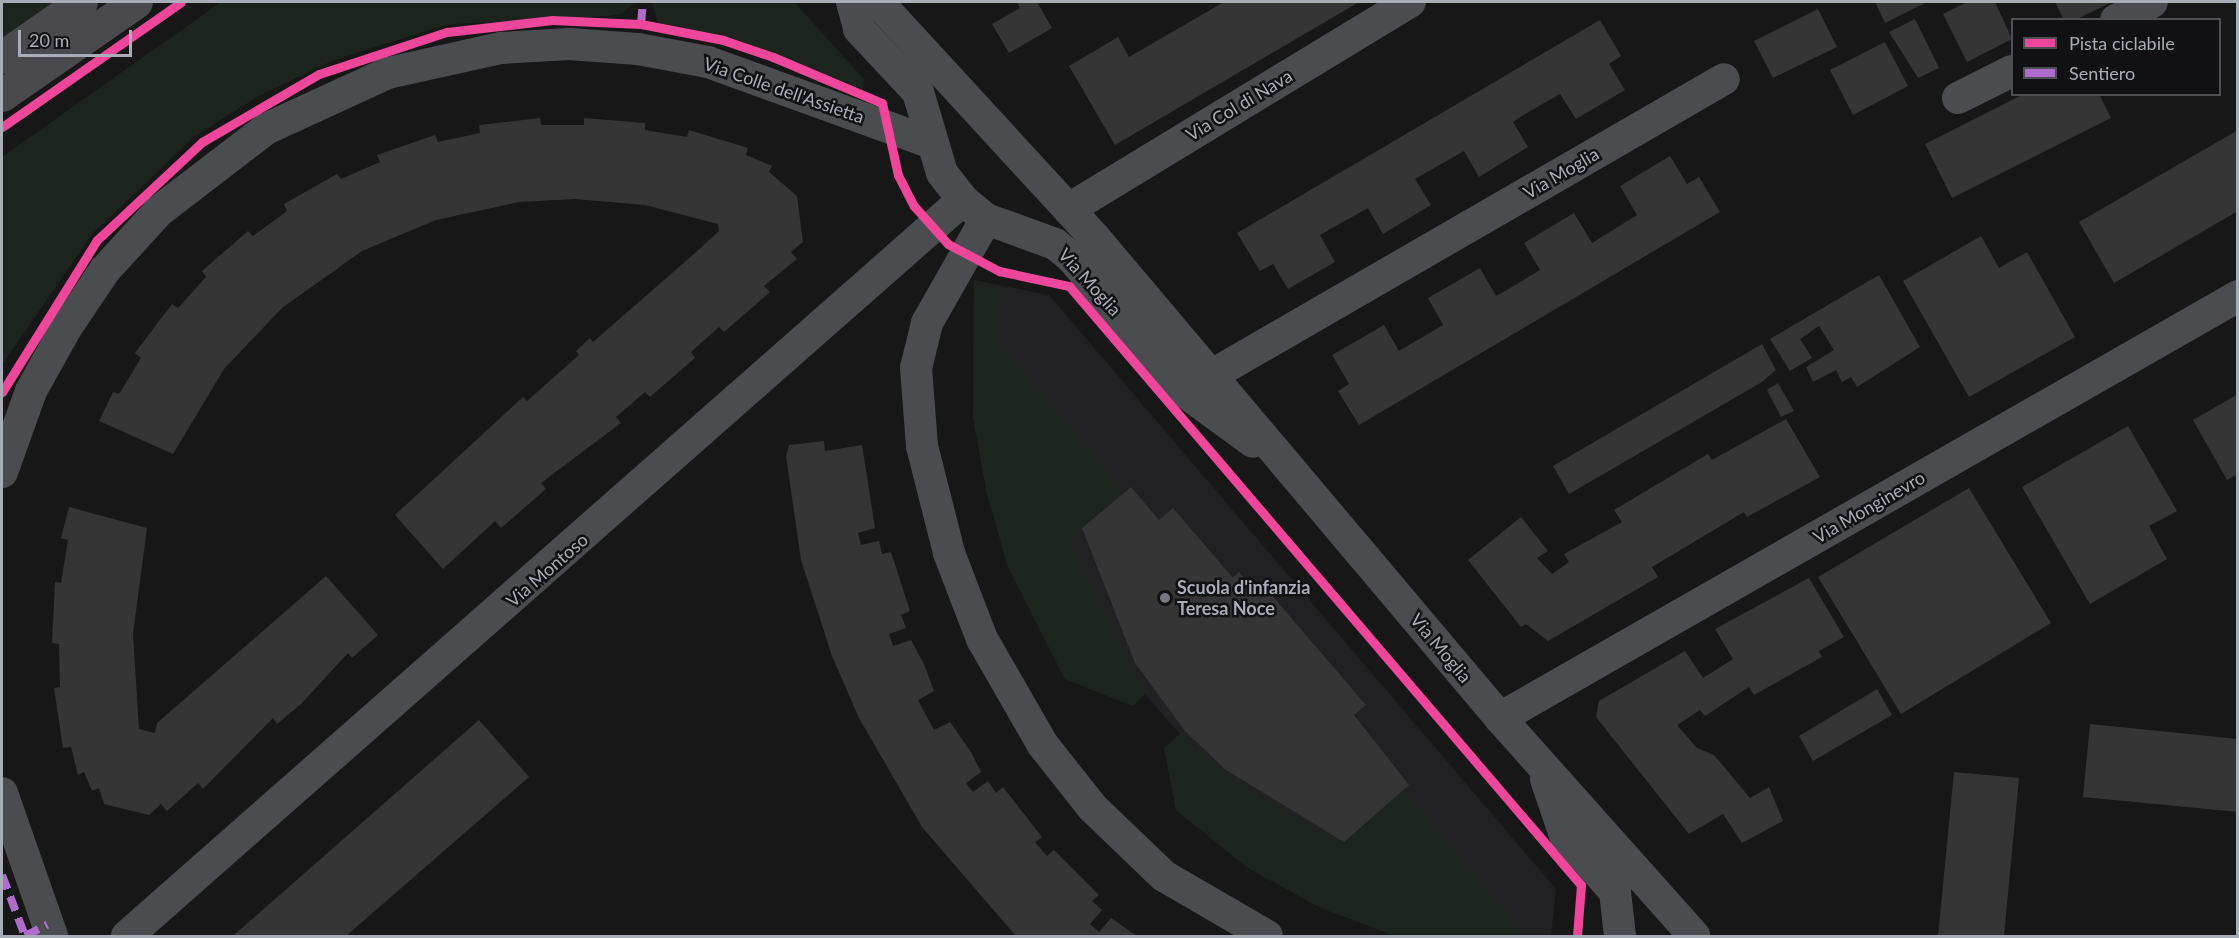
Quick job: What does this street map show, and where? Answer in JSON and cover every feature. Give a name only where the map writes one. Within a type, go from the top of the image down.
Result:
[{"type":"main road","points":[[2,57],[81,2]]},
{"type":"main road","points":[[2,95],[136,2]]},
{"type":"street","name":"Via Moglia","points":[[852,2],[859,28],[918,92],[929,142],[942,173],[963,200],[986,219],[1055,244],[1072,258],[1185,393],[1294,473]]},
{"type":"street","name":"Via Moglia","points":[[878,2],[1069,209],[1212,375],[1500,718],[1694,936]]},
{"type":"street","name":"Via Col di Nava","points":[[1069,209],[1410,2]]},
{"type":"street","points":[[2120,18],[2152,2]]},
{"type":"street","name":"Via Colle dell'Assietta","points":[[2,472],[32,391],[66,328],[105,270],[159,211],[266,129],[388,73],[501,48],[568,44],[638,49],[708,62],[929,142]]},
{"type":"street","points":[[1958,98],[2011,72]]},
{"type":"street","name":"Via Moglia","points":[[1212,375],[1724,79]]},
{"type":"street","name":"Via Montoso","points":[[127,936],[963,200]]},
{"type":"street","points":[[986,219],[927,323],[916,368],[922,446],[949,553],[978,628],[1043,744],[1094,808],[1164,876],[1267,936]]},
{"type":"street","name":"Via Monginevro","points":[[1500,718],[2238,296]]},
{"type":"street","name":"Via Moglia","points":[[1542,766],[1565,835],[1615,892],[1620,936]]},
{"type":"street","points":[[2,793],[52,936]]},
{"type":"shaded area","points":[[2,2],[53,2],[2,38]]},
{"type":"shaded area","points":[[221,2],[635,2],[622,14],[608,16],[449,24],[334,60],[257,97],[195,136],[92,234],[2,365],[2,157]]},
{"type":"shaded area","points":[[652,2],[794,2],[864,79],[863,89],[738,40],[658,23]]},
{"type":"shaded area","name":"Scuola d'infanzia Teresa Noce","points":[[974,280],[1049,295],[1556,889],[1551,936],[1395,936],[1321,908],[1248,868],[1176,810],[1164,748],[1180,734],[1145,694],[1133,706],[1065,679],[1008,567],[987,494],[973,417]]},
{"type":"shaded area","points":[[974,280],[1000,288],[997,341],[1123,491],[1068,540],[1145,694],[1133,706],[1065,679],[1008,567],[987,494],[973,417]]},
{"type":"shaded area","points":[[1180,734],[1231,778],[1321,835],[1392,776],[1525,936],[1396,936],[1321,908],[1248,868],[1176,810],[1164,748]]},
{"type":"building","points":[[1017,2],[1037,2],[1052,28],[1009,53],[992,24],[1020,8]]},
{"type":"building","points":[[1224,2],[1359,2],[1115,145],[1069,66],[1118,37],[1129,57]]},
{"type":"building","points":[[1875,2],[1927,2],[1885,23]]},
{"type":"building","points":[[1967,2],[1995,2],[2011,40],[1967,62],[1943,14]]},
{"type":"building","points":[[2055,2],[2112,2],[2079,18],[2063,18]]},
{"type":"building","points":[[1818,9],[1837,47],[1773,78],[1754,41]]},
{"type":"building","points":[[1915,19],[1939,68],[1918,78],[1889,32]]},
{"type":"building","points":[[1600,20],[1621,56],[1609,64],[1625,90],[1576,119],[1560,94],[1525,114],[1513,122],[1528,147],[1479,177],[1464,151],[1415,179],[1431,205],[1383,234],[1368,208],[1320,235],[1335,262],[1288,289],[1273,264],[1260,271],[1237,233]]},
{"type":"building","points":[[1885,42],[1908,86],[1853,115],[1830,70]]},
{"type":"building","points":[[2020,96],[2100,96],[2111,118],[1952,198],[1925,144]]},
{"type":"building","points":[[540,118],[541,125],[584,125],[584,118],[645,123],[645,130],[687,137],[689,130],[748,148],[746,155],[772,166],[769,172],[797,196],[803,242],[791,252],[797,259],[764,286],[770,292],[724,332],[719,327],[691,352],[695,358],[650,397],[645,392],[616,417],[621,423],[541,483],[546,489],[501,528],[495,521],[443,569],[395,515],[523,397],[527,401],[579,355],[576,351],[590,338],[593,342],[695,253],[719,231],[718,224],[645,205],[575,199],[519,202],[436,220],[362,251],[282,308],[224,369],[173,454],[99,421],[113,392],[119,394],[141,358],[135,353],[172,304],[178,308],[206,277],[202,271],[248,231],[253,236],[287,211],[284,204],[337,174],[341,179],[380,162],[377,155],[435,135],[438,142],[480,133],[479,125]]},
{"type":"building","points":[[2238,130],[2238,211],[2114,283],[2079,222]]},
{"type":"building","points":[[1670,156],[1687,184],[1699,177],[1720,212],[1359,425],[1338,391],[1349,384],[1332,355],[1384,325],[1399,351],[1443,325],[1428,298],[1480,268],[1496,296],[1507,290],[1540,270],[1524,243],[1574,213],[1592,243],[1637,215],[1620,186]]},
{"type":"building","points":[[1981,236],[1999,268],[2027,252],[2075,337],[1969,397],[1903,281]]},
{"type":"building","points":[[1879,275],[1920,347],[1857,387],[1851,377],[1842,382],[1836,370],[1813,382],[1806,367],[1834,350],[1819,326],[1800,339],[1812,358],[1790,371],[1770,339]]},
{"type":"building","points":[[1762,344],[1776,370],[1762,382],[1569,494],[1553,466]]},
{"type":"building","points":[[1778,383],[1794,411],[1781,417],[1767,390]]},
{"type":"building","points":[[2238,394],[2238,474],[2227,480],[2193,420]]},
{"type":"building","points":[[1786,419],[1820,477],[1747,517],[1744,512],[1652,567],[1658,577],[1548,641],[1526,624],[1521,627],[1468,560],[1521,517],[1548,551],[1537,558],[1552,574],[1569,562],[1564,554],[1622,522],[1614,510],[1708,454],[1712,460]]},
{"type":"building","points":[[2128,426],[2177,511],[2149,526],[2167,559],[2090,604],[2022,487]]},
{"type":"building","points":[[824,441],[825,451],[862,445],[875,528],[858,533],[861,545],[879,541],[882,554],[891,552],[910,611],[901,615],[906,628],[889,634],[893,646],[911,640],[924,664],[934,691],[918,700],[934,730],[950,722],[971,752],[981,772],[966,783],[973,792],[988,781],[996,793],[1003,787],[1042,837],[1035,842],[1047,856],[1054,850],[1099,895],[1092,901],[1102,910],[1090,924],[1099,932],[1111,918],[1137,936],[1016,936],[922,827],[859,718],[832,656],[801,560],[786,456],[789,445]]},
{"type":"building","points":[[1131,487],[1159,520],[1173,508],[1233,578],[1239,572],[1256,591],[1263,585],[1366,705],[1354,715],[1409,785],[1344,842],[1226,770],[1185,731],[1135,663],[1082,528]]},
{"type":"building","points":[[1969,488],[2051,623],[1901,714],[1818,577]]},
{"type":"building","points":[[69,507],[147,528],[133,634],[139,729],[155,733],[157,723],[326,576],[378,635],[352,658],[348,653],[301,704],[277,724],[273,718],[203,789],[198,783],[167,811],[161,804],[149,815],[104,804],[99,788],[92,791],[84,772],[78,775],[71,747],[63,748],[54,688],[60,687],[59,644],[52,643],[55,582],[61,583],[68,540],[61,538]]},
{"type":"building","points":[[1809,578],[1844,637],[1819,651],[1822,657],[1754,695],[1749,687],[1705,716],[1700,710],[1677,725],[1697,748],[1714,755],[1750,798],[1769,787],[1783,821],[1742,843],[1723,814],[1689,834],[1596,717],[1599,701],[1685,651],[1703,678],[1733,659],[1715,629]]},
{"type":"building","points":[[1877,689],[1892,715],[1813,761],[1799,736]]},
{"type":"building","points":[[479,720],[529,777],[346,936],[233,936]]},
{"type":"building","points":[[2090,724],[2238,739],[2238,812],[2083,797]]},
{"type":"building","points":[[1954,772],[2019,778],[2004,936],[1938,936]]},
{"type":"marked path","points":[[641,24],[643,2]]},
{"type":"marked path","points":[[2,875],[25,936]]},
{"type":"marked path","points":[[25,936],[47,925]]},
{"type":"cycle path","points":[[2,127],[181,2]]},
{"type":"cycle path","points":[[2,392],[97,240],[202,142],[319,74],[447,32],[552,20],[641,24],[723,40],[773,57],[882,103],[898,175],[914,206],[948,244],[999,271],[1069,286],[1581,885],[1577,936]]},
{"type":"place","name":"Scuola d'infanzia Teresa Noce","points":[[1165,598]]}]
